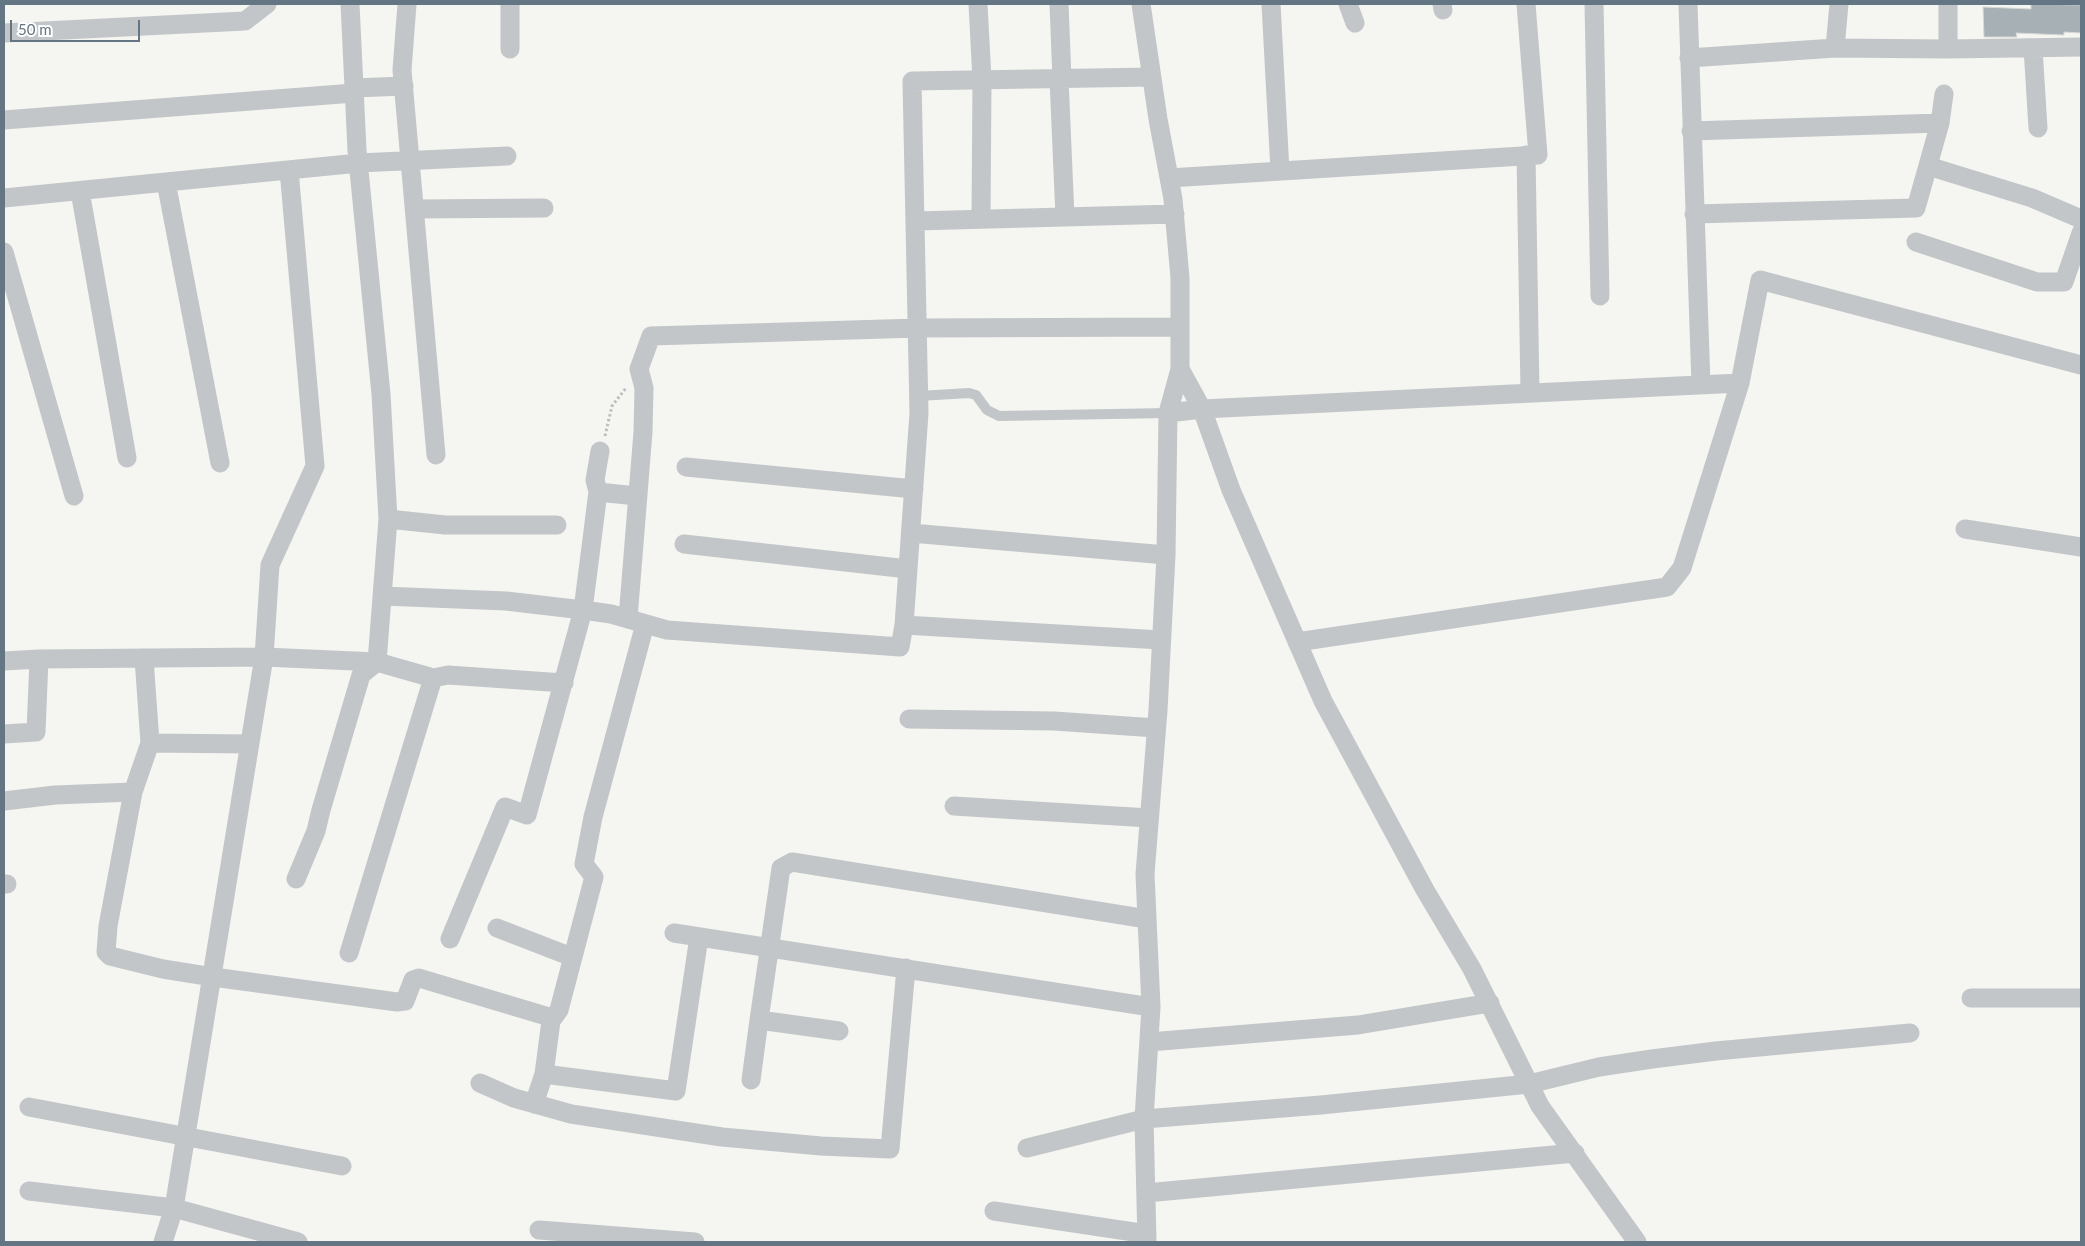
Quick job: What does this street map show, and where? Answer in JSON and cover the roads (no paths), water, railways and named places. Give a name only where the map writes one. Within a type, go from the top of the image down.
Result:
[{"type":"street","points":[[4,33],[245,21],[267,4]]},
{"type":"street","points":[[296,879],[316,831],[361,675],[377,662],[388,519],[381,394],[358,163],[350,4]]},
{"type":"street","points":[[407,4],[402,70],[436,455]]},
{"type":"street","points":[[510,4],[510,49]]},
{"type":"street","points":[[978,4],[982,80],[981,219]]},
{"type":"street","points":[[1059,4],[1065,217]]},
{"type":"street","points":[[994,1210],[1147,1238],[1144,1119],[1151,1007],[1145,874],[1166,555],[1168,413],[1180,369],[1180,278],[1170,178],[1141,4]]},
{"type":"street","points":[[1271,4],[1280,171]]},
{"type":"street","points":[[1348,4],[1355,22]]},
{"type":"street","points":[[1170,178],[1538,155],[1526,4]]},
{"type":"street","points":[[1594,4],[1600,296]]},
{"type":"street","points":[[1688,4],[1701,385]]},
{"type":"street","points":[[1835,48],[1839,4]]},
{"type":"street","points":[[1948,4],[1948,49]]},
{"type":"street","points":[[1689,58],[1835,48],[2081,47]]},
{"type":"street","points":[[2033,48],[2038,128]]},
{"type":"street","points":[[383,596],[506,601],[584,610],[637,621],[667,630],[900,648],[904,625],[911,533],[919,396],[912,81],[1152,77]]},
{"type":"street","points":[[4,120],[404,86]]},
{"type":"street","points":[[1694,214],[1916,208],[1940,123],[1944,94]]},
{"type":"street","points":[[1691,131],[1940,123]]},
{"type":"street","points":[[1526,155],[1530,392]]},
{"type":"street","points":[[4,198],[358,163],[507,156]]},
{"type":"street","points":[[1928,166],[2032,198],[2081,219]]},
{"type":"street","points":[[163,1242],[174,1208],[264,657],[270,565],[315,466],[288,170]]},
{"type":"street","points":[[166,182],[220,463]]},
{"type":"street","points":[[80,191],[127,458]]},
{"type":"street","points":[[415,209],[544,208]]},
{"type":"street","points":[[916,221],[1175,214]]},
{"type":"street","points":[[1916,242],[2037,282],[2064,282],[2081,234]]},
{"type":"street","points":[[4,252],[74,496]]},
{"type":"street","points":[[1297,642],[1667,587],[1682,568],[1740,383],[1760,280],[2081,365]]},
{"type":"street","points":[[534,1104],[544,1074],[551,1021],[559,1010],[594,877],[584,864],[637,621],[637,496],[644,388],[639,369],[651,336],[918,328],[1179,327]]},
{"type":"street","points":[[1180,369],[1202,409],[1231,490],[1323,701],[1490,1003],[1540,1106],[1637,1242]]},
{"type":"street","points":[[1168,413],[1202,409],[1740,383]]},
{"type":"street","points":[[450,939],[505,807],[527,816],[584,610],[598,492],[595,480],[600,451]]},
{"type":"street","points":[[686,467],[914,489]]},
{"type":"street","points":[[598,492],[637,496]]},
{"type":"street","points":[[388,519],[445,525],[557,525]]},
{"type":"street","points":[[1965,529],[2081,547]]},
{"type":"street","points":[[911,533],[1166,555]]},
{"type":"street","points":[[684,544],[908,569]]},
{"type":"street","points":[[904,625],[1161,640]]},
{"type":"street","points":[[4,661],[264,657],[377,662],[432,678],[448,675],[564,683]]},
{"type":"street","points":[[144,658],[150,743],[132,792],[108,926],[106,952],[110,956],[125,961],[213,977],[397,1002],[405,1001],[414,980],[419,978],[546,1016],[551,1021]]},
{"type":"street","points":[[4,734],[36,732],[40,659]]},
{"type":"street","points":[[349,953],[432,678]]},
{"type":"street","points":[[909,719],[1054,721],[1156,728]]},
{"type":"street","points":[[150,743],[250,744]]},
{"type":"street","points":[[4,801],[55,795],[132,792]]},
{"type":"street","points":[[954,806],[1149,818]]},
{"type":"street","points":[[751,1080],[780,868],[792,862],[1147,919]]},
{"type":"street","points":[[497,928],[572,957]]},
{"type":"street","points":[[674,933],[768,946],[1151,1007]]},
{"type":"street","points":[[544,1074],[676,1091],[699,936]]},
{"type":"street","points":[[480,1083],[514,1098],[571,1114],[722,1137],[821,1146],[890,1149],[906,968]]},
{"type":"street","points":[[1971,998],[2081,998]]},
{"type":"street","points":[[1149,1042],[1358,1025],[1490,1003]]},
{"type":"street","points":[[759,1020],[839,1031]]},
{"type":"street","points":[[1028,1148],[1144,1119],[1321,1105],[1529,1084],[1599,1067],[1716,1050],[1910,1033]]},
{"type":"street","points":[[29,1107],[342,1166]]},
{"type":"street","points":[[1146,1193],[1575,1153]]},
{"type":"street","points":[[29,1191],[174,1208],[298,1242]]},
{"type":"street","points":[[539,1230],[695,1242]]},
{"type":"lane","points":[[919,396],[969,393],[976,395],[987,410],[999,416],[1168,413]]}]
